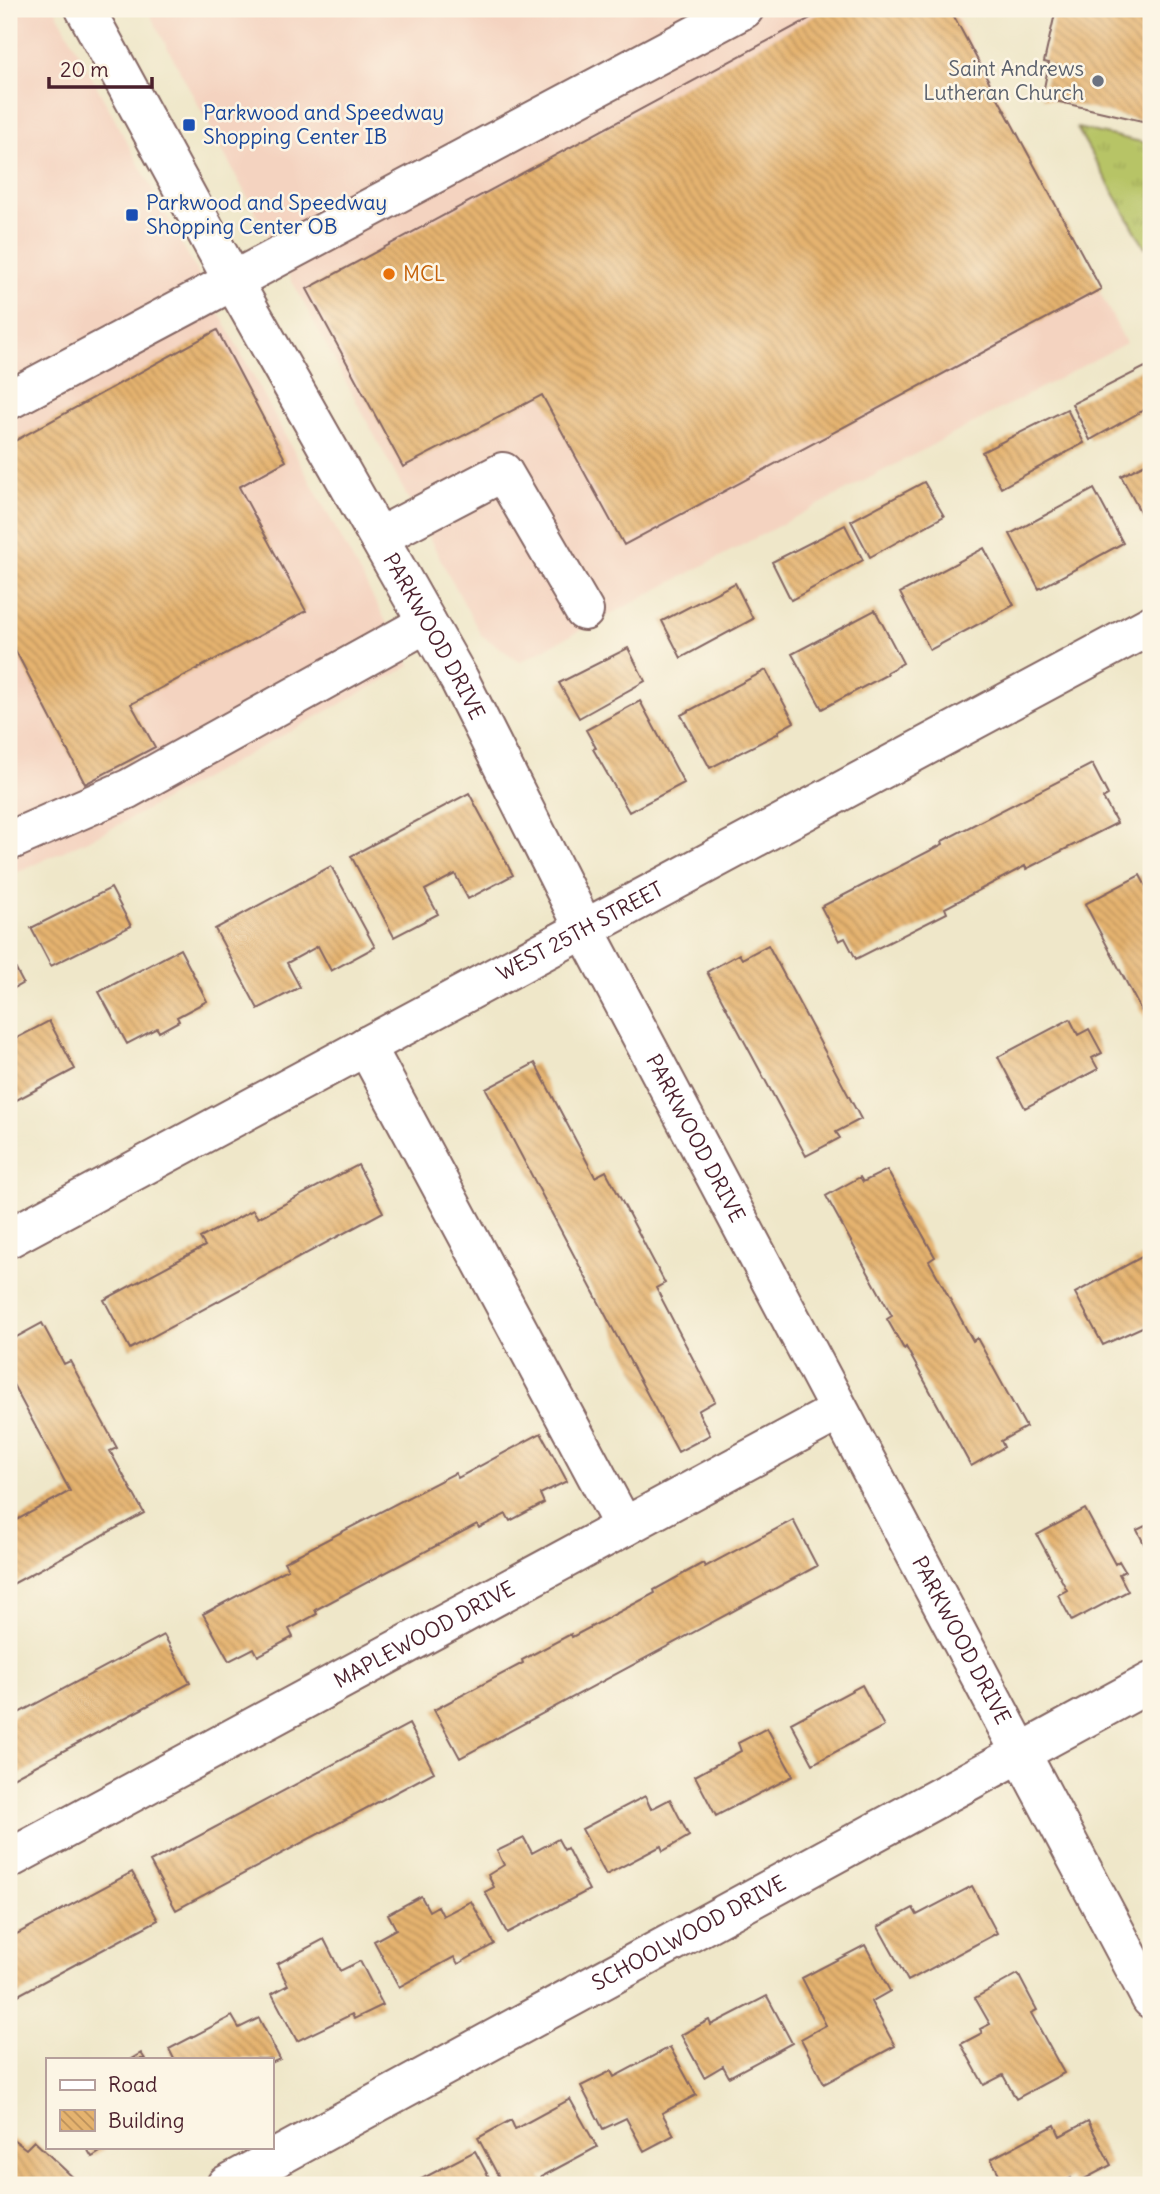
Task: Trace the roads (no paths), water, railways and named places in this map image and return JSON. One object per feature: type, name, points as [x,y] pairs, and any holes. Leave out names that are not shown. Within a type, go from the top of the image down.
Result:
[{"type":"street","name":"PARKWOOD DRIVE","points":[[85,9],[233,281],[459,679],[584,928],[1151,1999]]},
{"type":"street","points":[[9,400],[744,9]]},
{"type":"street","points":[[379,537],[503,472],[584,611]]},
{"type":"street","points":[[9,841],[128,789],[427,623]]},
{"type":"street","name":"WEST 25TH STREET","points":[[9,1238],[1151,625]]},
{"type":"street","points":[[366,1046],[624,1527]]},
{"type":"street","name":"MAPLEWOOD DRIVE","points":[[9,1859],[839,1411]]},
{"type":"street","name":"SCHOOLWOOD DRIVE","points":[[226,2185],[1151,1682]]},
{"type":"place","name":"Saint Andrews Lutheran Church","points":[[1098,81]]},
{"type":"place","name":"Parkwood and Speedway Shopping Center IB","points":[[189,125]]},
{"type":"place","name":"Parkwood and Speedway Shopping Center OB","points":[[132,215]]},
{"type":"place","name":"MCL","points":[[389,274]]}]
